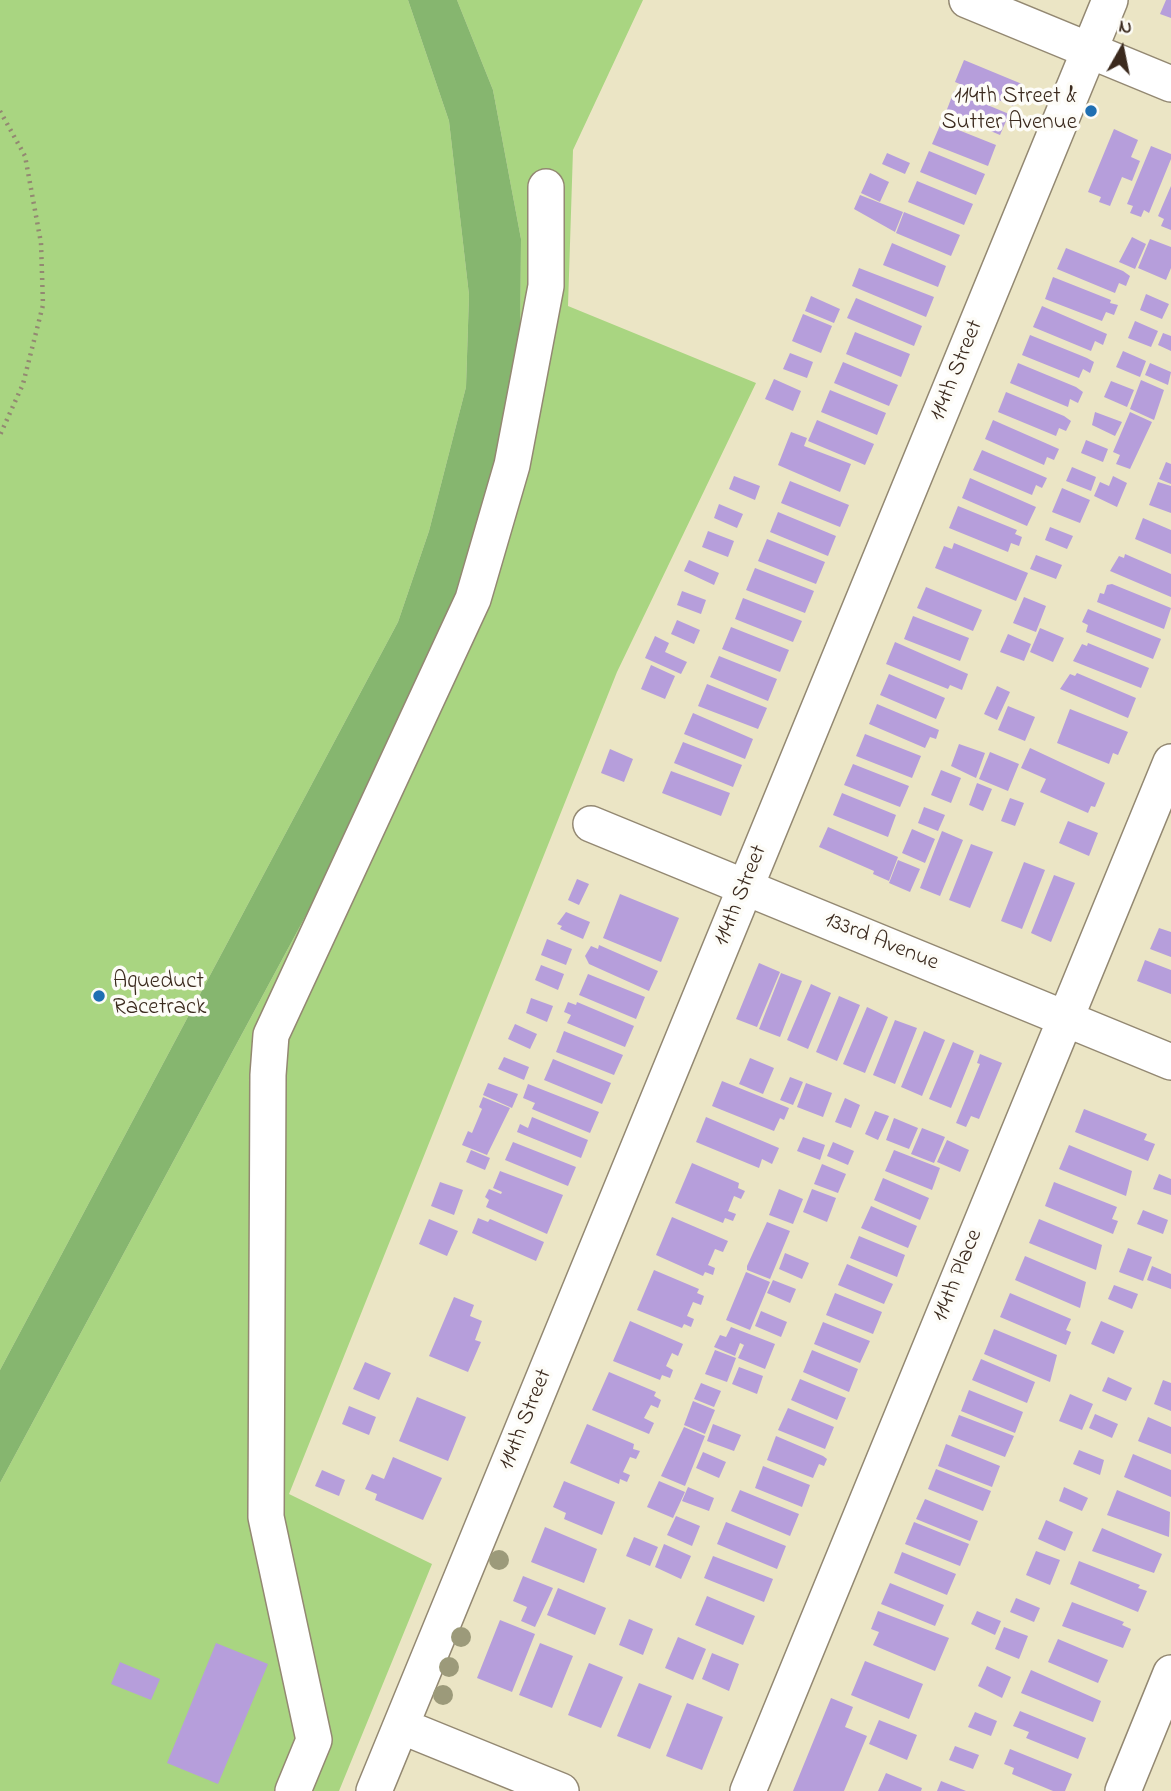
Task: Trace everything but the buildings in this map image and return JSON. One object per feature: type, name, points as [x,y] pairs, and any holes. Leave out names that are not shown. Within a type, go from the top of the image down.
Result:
[{"type":"street","points":[[967,0],[1171,84]]},
{"type":"street","name":"114th Street","points":[[374,1791],[1110,0]]},
{"type":"street","points":[[293,1791],[314,1740],[266,1517],[268,1088],[271,1035],[473,599],[512,465],[546,286],[546,187]]},
{"type":"street","name":"114th Place","points":[[748,1791],[1171,762]]},
{"type":"street","name":"133rd Avenue","points":[[591,824],[1171,1062]]},
{"type":"street","points":[[1123,1791],[1171,1673]]},
{"type":"street","points":[[401,1726],[561,1791]]},
{"type":"path","points":[[0,111],[25,156],[41,243],[43,305],[23,384],[0,435]]},
{"type":"green space","name":"Aqueduct Racetrack","points":[[0,0],[408,0],[449,121],[469,295],[466,387],[429,531],[398,622],[0,1370]]},
{"type":"green space","points":[[408,0],[457,0],[493,90],[521,239],[520,358],[466,590],[374,789],[0,1483],[0,1370],[398,622],[429,531],[466,387],[469,295],[449,121]]},
{"type":"green space","name":"Aqueduct Racetrack","points":[[457,0],[643,0],[573,150],[568,306],[756,383],[617,672],[289,1494],[432,1564],[339,1791],[0,1791],[0,1483],[374,789],[520,358],[521,239],[493,90]]},
{"type":"place","name":"114th Street & Sutter Avenue","points":[[1091,111]]},
{"type":"place","name":"Aqueduct Racetrack","points":[[99,996]]}]
